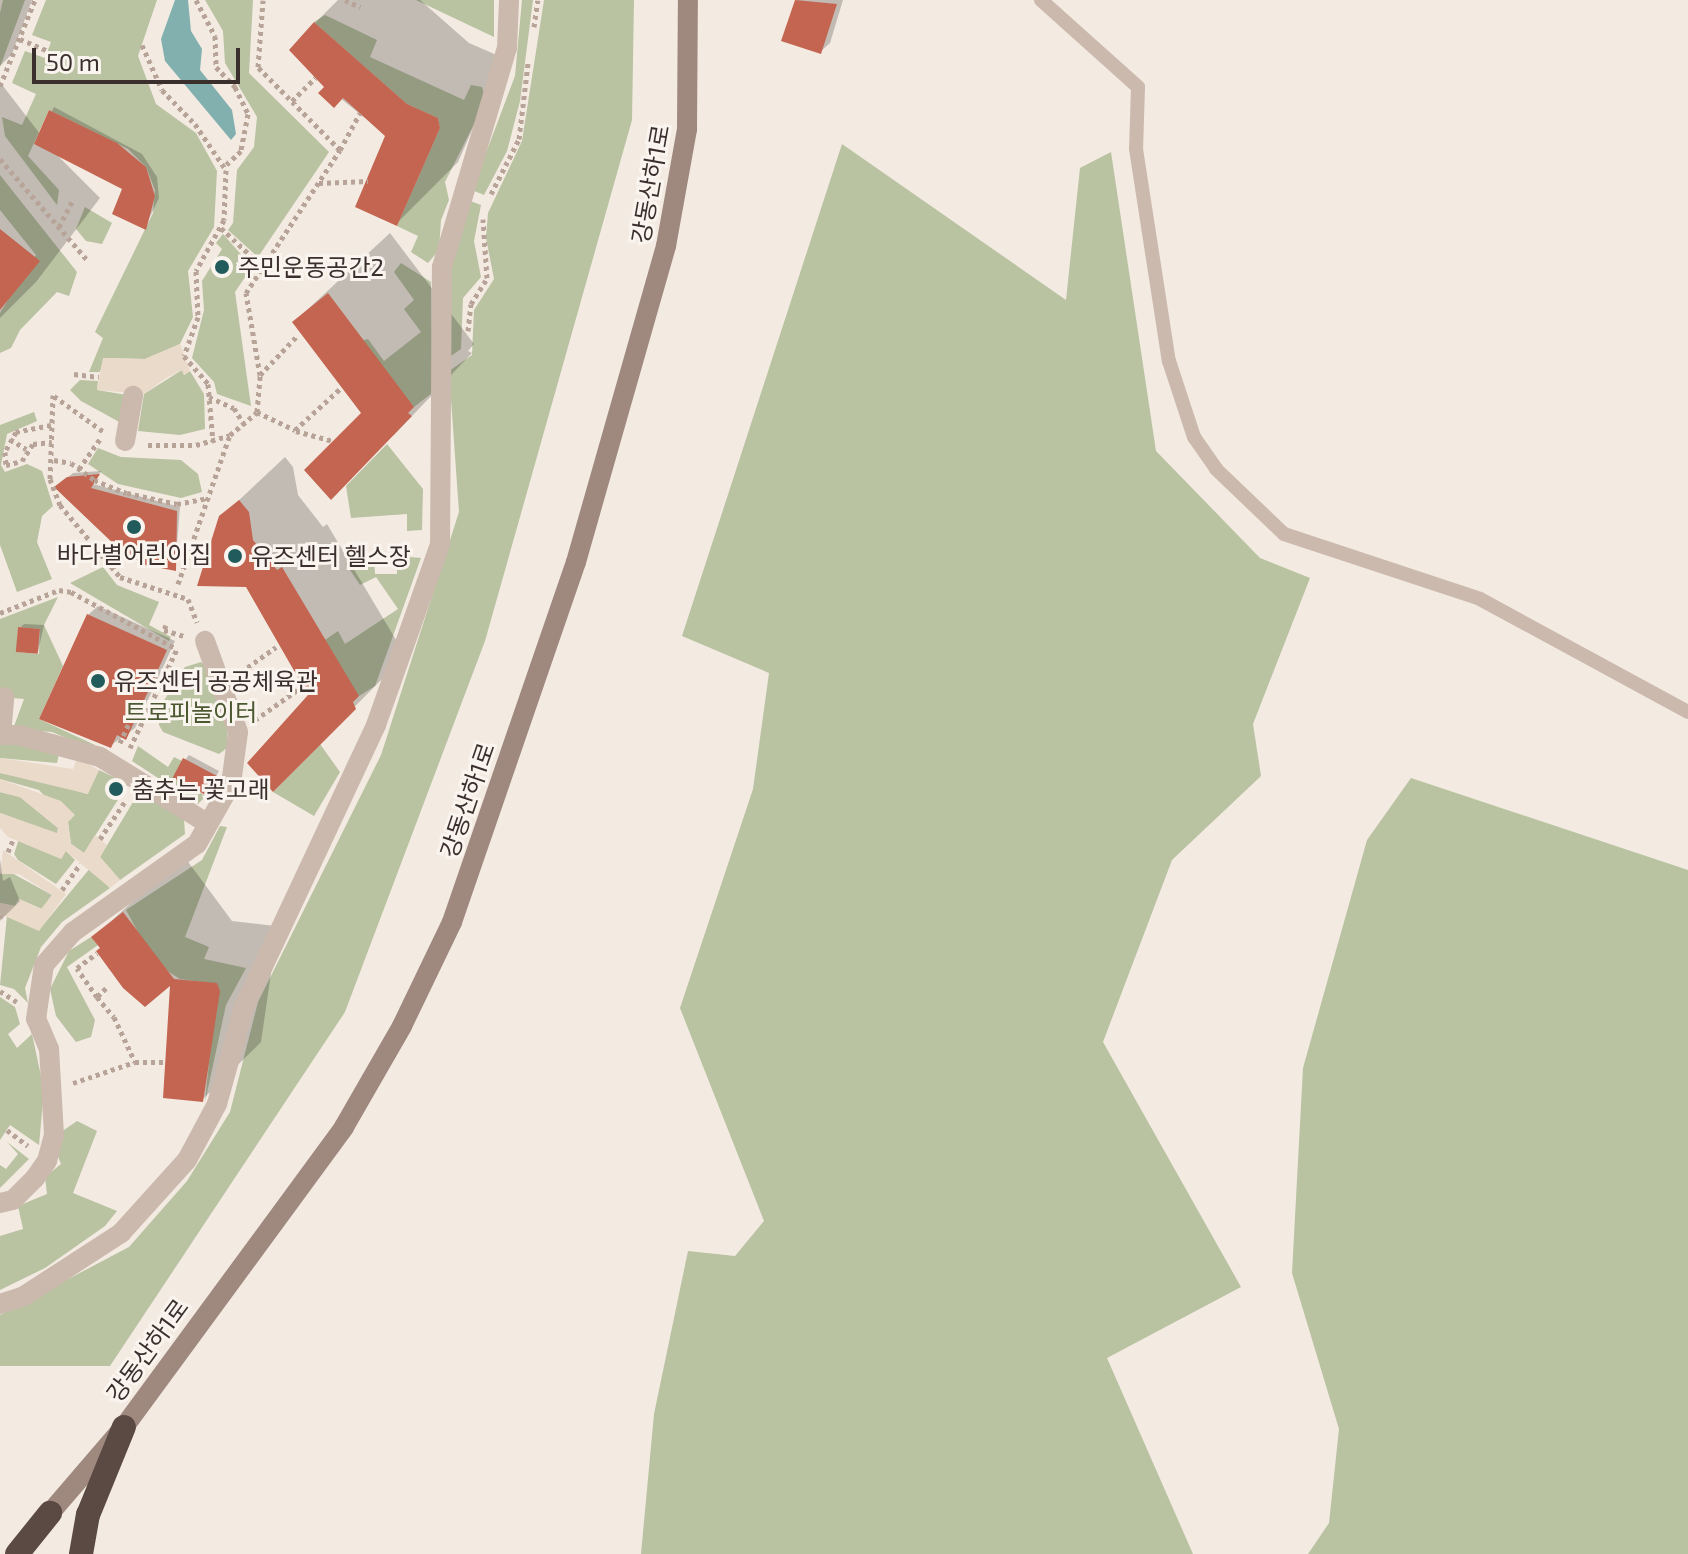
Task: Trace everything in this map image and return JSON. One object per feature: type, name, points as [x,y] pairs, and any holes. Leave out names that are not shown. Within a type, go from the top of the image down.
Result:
[{"type":"highway","points":[[81,1554],[88,1515],[124,1427]]},
{"type":"highway","points":[[17,1554],[50,1513]]},
{"type":"highway","points":[[33,1554],[50,1513]]},
{"type":"street","points":[[0,1304],[24,1296],[121,1233],[187,1160],[217,1104],[244,1007],[376,725],[440,544],[442,267],[507,48],[509,0]]},
{"type":"street","name":"강동산하1로","points":[[50,1513],[124,1427],[344,1127],[402,1026],[452,922],[576,562],[666,246],[687,129],[688,0]]},
{"type":"street","points":[[125,441],[133,396]]},
{"type":"street","points":[[0,1203],[13,1200],[47,1161],[56,1112],[49,1049],[36,1019],[44,965],[73,932],[197,844],[231,784],[238,732],[224,685],[205,641]]},
{"type":"street","points":[[4,697],[0,735],[119,758],[207,823]]},
{"type":"lane","points":[[1041,0],[1138,87],[1136,149],[1169,361],[1194,437],[1216,469],[1284,534],[1480,599],[1688,712]]},
{"type":"path","points":[[0,86],[35,0]]},
{"type":"path","points":[[196,0],[215,36],[216,67],[235,87],[248,114],[241,151],[224,167]]},
{"type":"path","points":[[263,0],[258,67],[340,150]]},
{"type":"path","points":[[345,0],[360,7]]},
{"type":"path","points":[[531,41],[538,0]]},
{"type":"path","points":[[20,39],[48,51]]},
{"type":"path","points":[[142,45],[162,90],[195,124],[224,167],[221,228],[205,247],[196,271],[198,317],[184,356],[208,384],[213,442],[230,435],[257,412],[260,375],[246,293],[340,150],[360,113]]},
{"type":"path","points":[[488,202],[519,139],[529,53]]},
{"type":"path","points":[[292,101],[315,78]]},
{"type":"path","points":[[0,159],[89,262]]},
{"type":"path","points":[[318,183],[368,181]]},
{"type":"path","points":[[59,227],[73,200]]},
{"type":"path","points":[[467,338],[471,304],[487,278],[484,213]]},
{"type":"path","points":[[221,228],[263,267]]},
{"type":"path","points":[[260,375],[298,335]]},
{"type":"path","points":[[74,374],[99,377]]},
{"type":"path","points":[[295,430],[341,388]]},
{"type":"path","points":[[0,613],[59,590],[71,592],[177,649],[205,641],[188,599],[120,577],[56,506],[50,479],[54,460],[51,425],[53,395]]},
{"type":"path","points":[[209,397],[234,408],[244,424]]},
{"type":"path","points":[[257,412],[295,430],[334,441]]},
{"type":"path","points":[[26,449],[22,461],[6,465],[10,439],[20,428],[51,425]]},
{"type":"path","points":[[79,469],[104,433]]},
{"type":"path","points":[[178,584],[230,435]]},
{"type":"path","points":[[10,439],[26,449],[52,442]]},
{"type":"path","points":[[54,460],[127,493],[177,504],[207,498]]},
{"type":"path","points":[[224,685],[276,647]]},
{"type":"path","points":[[119,758],[177,649]]},
{"type":"path","points":[[238,732],[303,686]]},
{"type":"path","points":[[119,758],[139,701]]},
{"type":"path","points":[[100,839],[125,801]]},
{"type":"path","points":[[8,852],[14,837]]},
{"type":"path","points":[[62,890],[80,864]]},
{"type":"path","points":[[97,953],[77,968],[114,1017],[135,1062]]},
{"type":"path","points":[[97,997],[106,988]]},
{"type":"path","points":[[53,1089],[135,1062],[164,1062]]},
{"type":"green space","points":[[3,0],[25,0],[0,67],[0,13]]},
{"type":"green space","points":[[46,0],[157,0],[138,56],[156,104],[196,133],[217,171],[214,227],[188,271],[193,317],[180,344],[145,359],[104,358],[100,372],[89,372],[103,338],[95,332],[153,213],[155,190],[146,167],[128,149],[49,110],[28,156],[59,190],[57,205],[5,136],[2,117],[22,125],[36,94],[12,83],[25,51],[45,58],[51,42],[32,35]]},
{"type":"green space","points":[[205,0],[253,0],[249,73],[329,152],[258,257],[228,230],[233,223],[237,170],[254,147],[257,117],[225,63],[223,31]]},
{"type":"green space","points":[[416,0],[494,0],[494,37]]},
{"type":"green space","points":[[522,0],[533,0],[520,101],[507,151],[484,195],[472,190],[515,76]]},
{"type":"green space","points":[[544,0],[634,0],[632,120],[485,641],[345,1012],[110,1366],[0,1366],[0,1315],[129,1247],[187,1181],[230,1112],[258,1002],[381,755],[459,512],[449,371],[472,355],[474,310],[494,279],[486,238],[488,213],[522,141]]},
{"type":"green space","points":[[325,15],[377,40],[370,57],[464,100],[471,85],[482,87],[486,100],[445,182],[449,200],[441,220],[439,250],[428,263],[411,252],[418,236],[397,226],[440,128],[438,118],[407,104],[314,22]]},
{"type":"green space","points":[[842,144],[1066,300],[1080,168],[1111,152],[1156,451],[1260,558],[1310,578],[1253,724],[1261,776],[1172,860],[1103,1042],[1241,1287],[1107,1358],[1193,1554],[641,1554],[654,1414],[688,1251],[735,1256],[764,1221],[680,1008],[753,789],[769,673],[682,636]]},
{"type":"green space","points":[[0,175],[77,272],[69,296],[57,292],[20,330],[11,348],[0,353],[0,313],[36,255],[0,210]]},
{"type":"green space","points":[[465,199],[481,205],[474,241],[481,277],[463,298],[461,349],[448,358],[446,266]]},
{"type":"green space","points":[[85,207],[112,223],[102,244],[86,241],[76,229]]},
{"type":"green space","points":[[223,234],[252,267],[235,292],[251,406],[217,394],[214,382],[192,358],[204,310],[202,281],[222,249],[216,243]]},
{"type":"green space","points":[[401,263],[431,282],[432,393],[414,407],[360,341],[368,339],[384,361],[421,332],[404,309],[414,300],[394,272]]},
{"type":"green space","points":[[182,370],[184,375],[190,371],[204,394],[205,429],[180,435],[138,431],[144,394]]},
{"type":"green space","points":[[80,380],[98,381],[97,390],[127,395],[123,424],[81,401],[70,390]]},
{"type":"green space","points":[[34,412],[37,421],[7,434],[1,465],[5,472],[27,464],[42,471],[53,506],[42,516],[37,542],[52,579],[17,592],[0,545],[0,425]]},
{"type":"green space","points":[[387,444],[423,489],[422,530],[407,531],[407,514],[351,518],[346,486]]},
{"type":"green space","points":[[98,448],[121,457],[181,460],[198,474],[202,492],[181,498],[118,484],[88,464]]},
{"type":"green space","points":[[374,556],[375,574],[397,574],[397,556],[421,558],[375,686],[359,696],[339,675],[322,642],[338,631],[345,644],[398,609],[376,577],[360,585],[346,564],[355,557]]},
{"type":"green space","points":[[103,567],[117,585],[159,602],[149,625],[171,637],[169,641],[70,583]]},
{"type":"green space","points":[[58,597],[44,625],[63,666],[39,719],[95,745],[86,746],[52,732],[13,729],[24,699],[0,697],[0,619]],"holes":[[[18,627],[40,629],[39,654],[17,652]]]},
{"type":"green space","name":"트로피놀이터","points":[[201,662],[210,670],[228,716],[227,748],[219,754],[163,732],[159,725],[158,710],[185,667]]},
{"type":"green space","points":[[0,739],[59,754],[57,763],[0,758]]},
{"type":"green space","points":[[320,744],[340,772],[314,816],[273,792]]},
{"type":"green space","points":[[138,746],[168,767],[174,757],[182,761],[173,778],[206,796],[198,804],[132,761]]},
{"type":"green space","points":[[99,770],[128,784],[84,853],[71,844],[68,822],[39,790],[0,779],[0,773],[33,777],[87,794]]},
{"type":"green space","points":[[1411,778],[1688,870],[1688,1554],[1308,1554],[1329,1523],[1339,1429],[1292,1273],[1303,1068],[1367,840]]},
{"type":"green space","points":[[0,792],[20,797],[58,828],[57,834],[0,813]]},
{"type":"green space","points":[[139,792],[184,820],[185,834],[120,880],[100,857]]},
{"type":"green space","points":[[220,826],[227,827],[185,937],[209,947],[204,959],[246,968],[226,1005],[205,1102],[217,984],[180,979],[169,972],[146,947],[126,910],[202,860]]},
{"type":"green space","points":[[19,839],[62,858],[65,850],[75,860],[56,884],[18,860],[14,854]]},
{"type":"green space","points":[[91,867],[110,888],[62,922],[41,947],[25,988],[28,1003],[14,989],[0,985],[7,916],[39,930]]},
{"type":"green space","points":[[10,872],[52,895],[42,909],[19,899],[15,906],[0,903],[0,874]]},
{"type":"green space","points":[[91,937],[98,945],[67,967],[95,1020],[91,1037],[76,1042],[56,1016],[50,989],[69,951]]},
{"type":"green space","points":[[0,997],[15,1007],[20,1024],[8,1034],[17,1048],[32,1034],[44,1090],[39,1145],[10,1125],[0,1140]]},
{"type":"green space","points":[[77,1121],[97,1131],[73,1193],[117,1211],[105,1226],[45,1268],[0,1290],[0,1236],[23,1229],[18,1206],[47,1194],[45,1177],[61,1164],[55,1149],[61,1132]]},
{"type":"green space","points":[[7,1142],[29,1159],[0,1188],[0,1165],[6,1169],[18,1154]]},
{"type":"shaded area","points":[[180,344],[190,371],[184,375],[182,370],[144,394],[97,390],[103,358],[145,359]]},
{"type":"shaded area","points":[[0,758],[73,769],[77,758],[99,770],[88,794],[0,773]]},
{"type":"shaded area","points":[[0,779],[61,801],[75,815],[68,822],[71,844],[84,853],[95,835],[107,845],[100,857],[120,880],[110,888],[66,851],[61,859],[8,837],[0,828],[0,813],[57,833],[58,828],[20,797],[0,792]]},
{"type":"shaded area","points":[[3,850],[66,894],[39,931],[0,914],[0,903],[15,906],[19,899],[41,909],[52,895],[19,874],[0,874]]},
{"type":"water","points":[[175,0],[188,0],[191,31],[202,49],[200,70],[232,110],[236,134],[231,140],[165,61],[161,39]]},
{"type":"building","points":[[795,0],[837,4],[821,54],[781,41]]},
{"type":"building","points":[[314,22],[407,104],[438,118],[440,128],[397,226],[355,207],[385,136],[343,98],[334,108],[318,93],[324,87],[289,50]]},
{"type":"building","points":[[49,110],[117,143],[146,167],[155,196],[146,230],[112,214],[122,189],[34,144]]},
{"type":"building","points":[[0,229],[40,261],[0,310]]},
{"type":"building","points":[[328,293],[414,407],[408,413],[412,416],[331,500],[304,470],[361,413],[292,322]]},
{"type":"building","name":"바다별어린이집","points":[[100,474],[91,488],[177,511],[176,571],[145,565],[119,549],[54,487],[67,477]]},
{"type":"building","points":[[239,500],[249,512],[253,540],[277,570],[282,567],[359,696],[353,702],[356,709],[273,792],[247,763],[308,695],[246,587],[197,586],[219,516]]},
{"type":"building","name":"유즈센터 공공체육관","points":[[87,614],[167,650],[126,740],[117,735],[111,748],[39,719]]},
{"type":"building","points":[[18,627],[40,629],[38,654],[16,652]]},
{"type":"building","points":[[183,758],[217,776],[206,795],[173,777]]},
{"type":"building","points":[[123,912],[174,979],[217,983],[220,991],[203,1102],[163,1098],[170,986],[145,1007],[123,988],[96,951],[100,948],[91,937]]},
{"type":"place","name":"주민운동공간2","points":[[222,267]]},
{"type":"place","name":"바다별어린이집","points":[[134,527]]},
{"type":"place","name":"유즈센터 헬스장","points":[[235,556]]},
{"type":"place","name":"유즈센터 공공체육관","points":[[98,681]]},
{"type":"place","name":"춤추는 꽃고래","points":[[116,789]]}]
